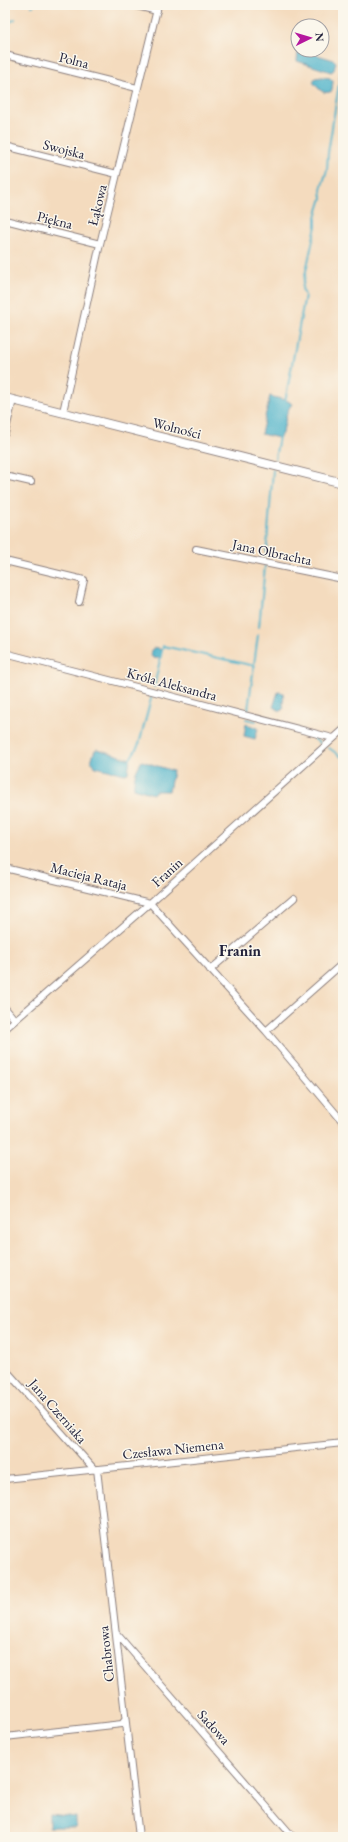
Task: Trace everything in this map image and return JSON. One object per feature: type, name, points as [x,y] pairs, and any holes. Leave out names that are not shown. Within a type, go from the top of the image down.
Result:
[{"type":"street","points":[[133,5],[157,8]]},
{"type":"street","name":"Łąkowa","points":[[63,412],[100,244],[157,8]]},
{"type":"street","name":"Polna","points":[[5,55],[137,88]]},
{"type":"street","name":"Swojska","points":[[5,146],[117,174]]},
{"type":"street","name":"Piękna","points":[[5,220],[100,244]]},
{"type":"street","points":[[5,433],[9,399]]},
{"type":"street","name":"Wolności","points":[[9,399],[343,483]]},
{"type":"street","points":[[5,476],[31,482]]},
{"type":"street","name":"Jana Olbrachta","points":[[196,549],[343,579]]},
{"type":"street","points":[[5,561],[84,580],[79,602]]},
{"type":"street","name":"Króla Aleksandra","points":[[5,653],[333,738]]},
{"type":"street","name":"Franin","points":[[5,1029],[150,903],[343,730]]},
{"type":"street","name":"Macieja Rataja","points":[[5,868],[150,903]]},
{"type":"street","points":[[210,970],[294,898]]},
{"type":"street","points":[[150,903],[266,1031],[343,1122]]},
{"type":"street","points":[[266,1031],[343,963]]},
{"type":"street","points":[[5,1008],[15,1020]]},
{"type":"street","name":"Jana Czerniaka","points":[[5,1369],[95,1469]]},
{"type":"street","name":"Czesława Niemena","points":[[5,1479],[343,1443]]},
{"type":"street","name":"Chabrowa","points":[[95,1469],[117,1634],[125,1720],[139,1837]]},
{"type":"street","name":"Sadowa","points":[[117,1634],[293,1837]]},
{"type":"street","points":[[5,1737],[122,1724],[125,1720]]},
{"type":"water","points":[[297,58],[327,58],[336,62],[334,70],[331,72],[297,61]]},
{"type":"water","points":[[315,78],[330,78],[333,81],[332,91],[326,93],[323,92],[313,82]]},
{"type":"water","points":[[270,396],[288,401],[292,404],[287,412],[283,430],[279,438],[261,434]]},
{"type":"water","points":[[154,648],[158,648],[160,649],[160,657],[154,658],[151,655],[151,651]]},
{"type":"water","points":[[278,692],[284,693],[284,708],[281,711],[273,707]]},
{"type":"water","points":[[246,724],[258,728],[255,739],[244,736]]},
{"type":"water","points":[[97,749],[130,759],[128,773],[125,774],[95,767],[91,761],[95,750]]},
{"type":"water","points":[[142,761],[173,771],[169,791],[155,791],[153,794],[134,788],[135,774]]},
{"type":"water","points":[[49,1814],[76,1817],[76,1827],[49,1827]]},
{"type":"waterway","points":[[5,25],[15,19]]},
{"type":"waterway","points":[[285,402],[305,295],[302,289],[316,226],[316,217],[322,198],[321,189],[327,170],[328,153],[343,59]]},
{"type":"waterway","points":[[275,459],[279,436]]},
{"type":"waterway","points":[[266,556],[273,470]]},
{"type":"waterway","points":[[259,627],[265,566]]},
{"type":"waterway","points":[[248,710],[258,635]]},
{"type":"waterway","points":[[154,687],[163,646],[255,666]]},
{"type":"waterway","points":[[130,759],[139,744],[152,695]]},
{"type":"waterway","points":[[246,719],[256,721]]},
{"type":"waterway","points":[[314,739],[321,744]]},
{"type":"waterway","points":[[329,748],[343,758]]},
{"type":"district","name":"Franin","points":[[240,951]]}]
